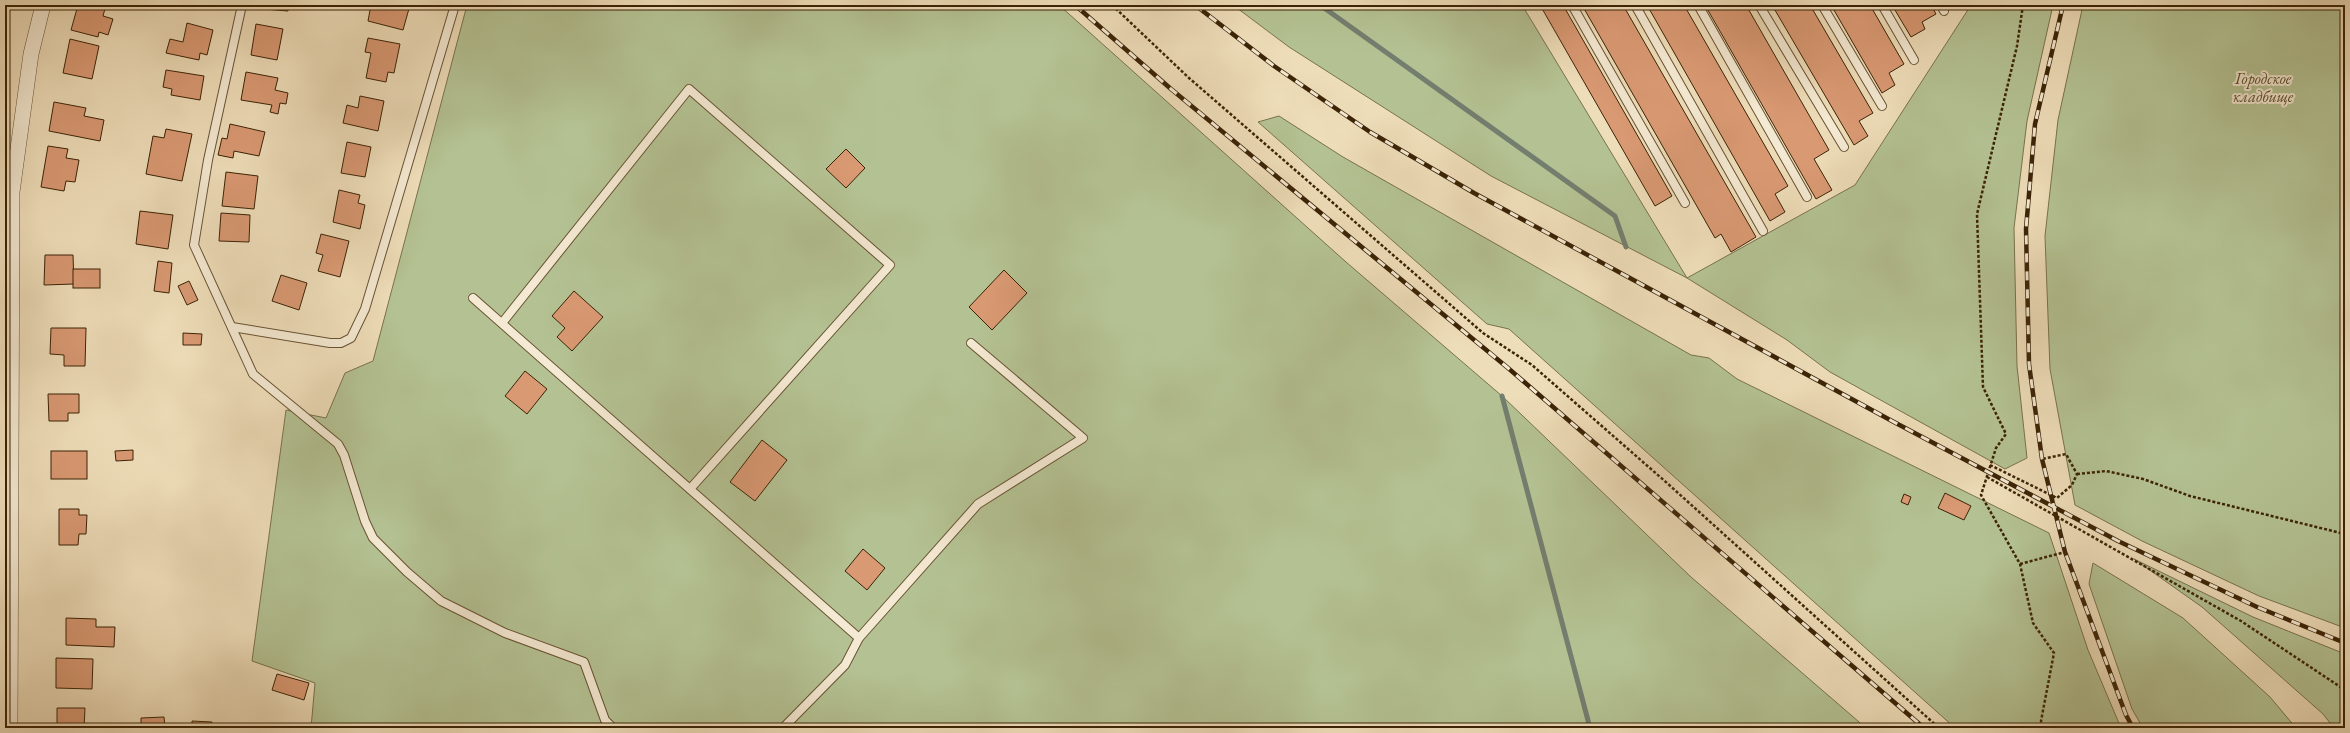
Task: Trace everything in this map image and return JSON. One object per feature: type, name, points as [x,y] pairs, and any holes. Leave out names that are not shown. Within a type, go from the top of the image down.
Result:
[{"type":"street","points":[[10,728],[13,185],[31,54],[43,5]]},
{"type":"lane","points":[[242,5],[208,160],[194,245],[253,374],[338,444],[344,455],[365,521],[373,538],[407,572],[440,601],[505,633],[584,662],[605,720],[613,728]]},
{"type":"lane","points":[[232,327],[330,343],[341,343],[351,338],[365,309],[455,5]]},
{"type":"lane","points":[[1572,5],[1685,203]]},
{"type":"lane","points":[[1635,5],[1763,231]]},
{"type":"lane","points":[[1698,5],[1807,197]]},
{"type":"lane","points":[[1759,5],[1844,147]]},
{"type":"lane","points":[[1822,5],[1882,106]]},
{"type":"lane","points":[[1882,5],[1914,60]]},
{"type":"lane","points":[[502,323],[689,89],[890,265],[690,489]]},
{"type":"lane","points":[[474,298],[859,638]]},
{"type":"lane","points":[[783,728],[845,665],[859,638],[978,504],[1083,438],[971,343]]},
{"type":"path","points":[[1112,5],[1189,78],[1483,333],[1532,364],[1668,483],[1939,728]]},
{"type":"path","points":[[2022,5],[2017,46],[1977,214],[1984,387],[2006,434],[1996,448],[1981,495],[2020,564],[2033,623],[2054,653],[2041,721],[2042,728]]},
{"type":"path","points":[[2042,459],[2066,454],[2077,474]]},
{"type":"path","points":[[1990,465],[2057,498],[2072,485],[2077,474]]},
{"type":"path","points":[[2077,474],[2106,471],[2143,479],[2197,498],[2345,534]]},
{"type":"path","points":[[1987,477],[2241,621],[2345,690]]},
{"type":"path","points":[[2020,564],[2064,552]]},
{"type":"green space","points":[[467,5],[1059,5],[1346,262],[1502,396],[1691,577],[1866,728],[311,728],[315,683],[252,661],[286,410],[326,418],[345,373],[373,361]]},
{"type":"green space","points":[[1233,5],[1522,5],[1687,278],[1491,176],[1289,47]]},
{"type":"green space","points":[[1971,5],[2053,5],[2027,121],[2014,228],[2017,366],[2027,458],[2005,469],[1830,372],[1787,340],[1687,278],[1855,185]]},
{"type":"green space","name":"Городское кладбище","points":[[2083,5],[2345,5],[2345,628],[2259,596],[2142,541],[2075,505],[2050,369],[2045,236],[2058,120]]},
{"type":"green space","points":[[1279,116],[1343,157],[1691,355],[1709,358],[1737,379],[2049,533],[2088,650],[2121,728],[1955,728],[1509,329],[1487,324],[1258,122]]},
{"type":"green space","points":[[2134,559],[2253,617],[2345,654],[2345,728],[2334,728],[2323,714],[2202,607]]},
{"type":"green space","points":[[2093,563],[2183,618],[2270,697],[2296,728],[2143,728],[2132,709],[2089,584]]},
{"type":"building","points":[[78,5],[106,5],[103,16],[113,19],[108,35],[99,32],[98,37],[71,30]]},
{"type":"building","points":[[252,5],[288,5],[288,11],[252,8]]},
{"type":"building","points":[[371,5],[410,5],[403,30],[368,21]]},
{"type":"building","points":[[1540,5],[1563,5],[1672,196],[1655,206]]},
{"type":"building","points":[[1582,5],[1623,5],[1756,237],[1731,252],[1721,234],[1715,238]]},
{"type":"building","points":[[1647,5],[1684,5],[1788,186],[1775,194],[1785,212],[1770,221]]},
{"type":"building","points":[[1705,5],[1746,5],[1829,150],[1814,159],[1832,190],[1816,199]]},
{"type":"building","points":[[1772,5],[1810,5],[1873,113],[1859,121],[1868,136],[1854,145]]},
{"type":"building","points":[[1831,5],[1870,5],[1904,64],[1889,73],[1895,85],[1882,93]]},
{"type":"building","points":[[1892,5],[1931,5],[1936,14],[1922,22],[1925,29],[1911,37]]},
{"type":"building","points":[[187,23],[213,30],[207,55],[200,53],[199,60],[166,53],[170,39],[183,42]]},
{"type":"building","points":[[256,24],[283,29],[277,60],[251,55]]},
{"type":"building","points":[[368,38],[400,44],[394,73],[388,72],[386,82],[366,78],[371,53],[365,52]]},
{"type":"building","points":[[70,39],[99,46],[92,79],[63,73]]},
{"type":"building","points":[[166,70],[204,76],[200,100],[171,95],[172,89],[163,87]]},
{"type":"building","points":[[246,72],[278,78],[275,90],[288,93],[286,104],[280,103],[278,114],[270,112],[272,105],[241,100]]},
{"type":"building","points":[[360,96],[384,101],[378,131],[343,123],[347,105],[358,108]]},
{"type":"building","points":[[54,102],[86,108],[84,116],[104,120],[100,141],[49,131]]},
{"type":"building","points":[[230,124],[265,132],[259,156],[234,151],[233,158],[218,155],[222,138],[227,139]]},
{"type":"building","points":[[166,129],[192,134],[182,181],[146,174],[153,136],[164,138]]},
{"type":"building","points":[[347,142],[371,147],[365,177],[341,173]]},
{"type":"building","points":[[48,146],[68,149],[66,158],[79,160],[75,182],[66,181],[64,191],[41,187]]},
{"type":"building","points":[[846,149],[865,168],[846,188],[826,169]]},
{"type":"building","points":[[226,172],[258,176],[254,209],[222,206]]},
{"type":"building","points":[[339,190],[360,195],[358,203],[365,205],[360,229],[333,222]]},
{"type":"building","points":[[140,211],[173,215],[168,249],[136,244]]},
{"type":"building","points":[[221,213],[250,215],[249,242],[219,241]]},
{"type":"building","points":[[321,234],[349,241],[340,277],[318,271],[323,255],[316,253]]},
{"type":"building","points":[[45,255],[73,255],[74,284],[44,285]]},
{"type":"building","points":[[158,261],[172,263],[169,293],[154,291]]},
{"type":"building","points":[[73,269],[100,269],[100,288],[73,288]]},
{"type":"building","points":[[1004,270],[1027,293],[992,330],[969,307]]},
{"type":"building","points":[[281,275],[307,283],[299,310],[272,301]]},
{"type":"building","points":[[189,281],[198,300],[187,305],[178,286]]},
{"type":"building","points":[[574,291],[603,317],[572,351],[557,337],[565,328],[552,316]]},
{"type":"building","points":[[51,328],[86,328],[85,366],[64,366],[64,355],[50,354]]},
{"type":"building","points":[[183,333],[202,334],[201,345],[183,345]]},
{"type":"building","points":[[525,371],[547,389],[527,414],[505,396]]},
{"type":"building","points":[[48,394],[79,394],[79,413],[68,413],[68,421],[49,421]]},
{"type":"building","points":[[762,440],[787,460],[755,501],[730,482]]},
{"type":"building","points":[[133,450],[133,460],[116,461],[115,451]]},
{"type":"building","points":[[51,451],[87,451],[87,479],[51,479]]},
{"type":"building","points":[[1945,493],[1971,506],[1964,520],[1938,508]]},
{"type":"building","points":[[1904,494],[1911,497],[1908,505],[1901,502]]},
{"type":"building","points":[[59,509],[79,509],[79,515],[87,515],[86,534],[79,534],[78,545],[59,545]]},
{"type":"building","points":[[863,549],[885,568],[867,590],[845,571]]},
{"type":"building","points":[[66,618],[96,619],[96,627],[115,627],[114,647],[66,645]]},
{"type":"building","points":[[56,658],[93,659],[92,689],[56,688]]},
{"type":"building","points":[[277,674],[309,683],[304,700],[272,690]]},
{"type":"building","points":[[57,708],[85,708],[84,728],[57,728]]},
{"type":"building","points":[[164,717],[165,728],[141,728],[141,718]]},
{"type":"building","points":[[192,721],[212,722],[212,728],[192,728]]},
{"type":"waterway","points":[[1320,5],[1615,216],[1626,247]]},
{"type":"waterway","points":[[1502,396],[1590,728]]},
{"type":"railway","points":[[1075,5],[1171,89],[1508,368],[1924,728]]},
{"type":"railway","points":[[1195,5],[1274,66],[1370,132],[1474,193],[1892,421],[2118,541],[2257,607],[2345,643]]},
{"type":"railway","points":[[2063,5],[2035,124],[2026,229],[2029,364],[2042,459],[2065,552],[2126,715],[2133,728]]}]
